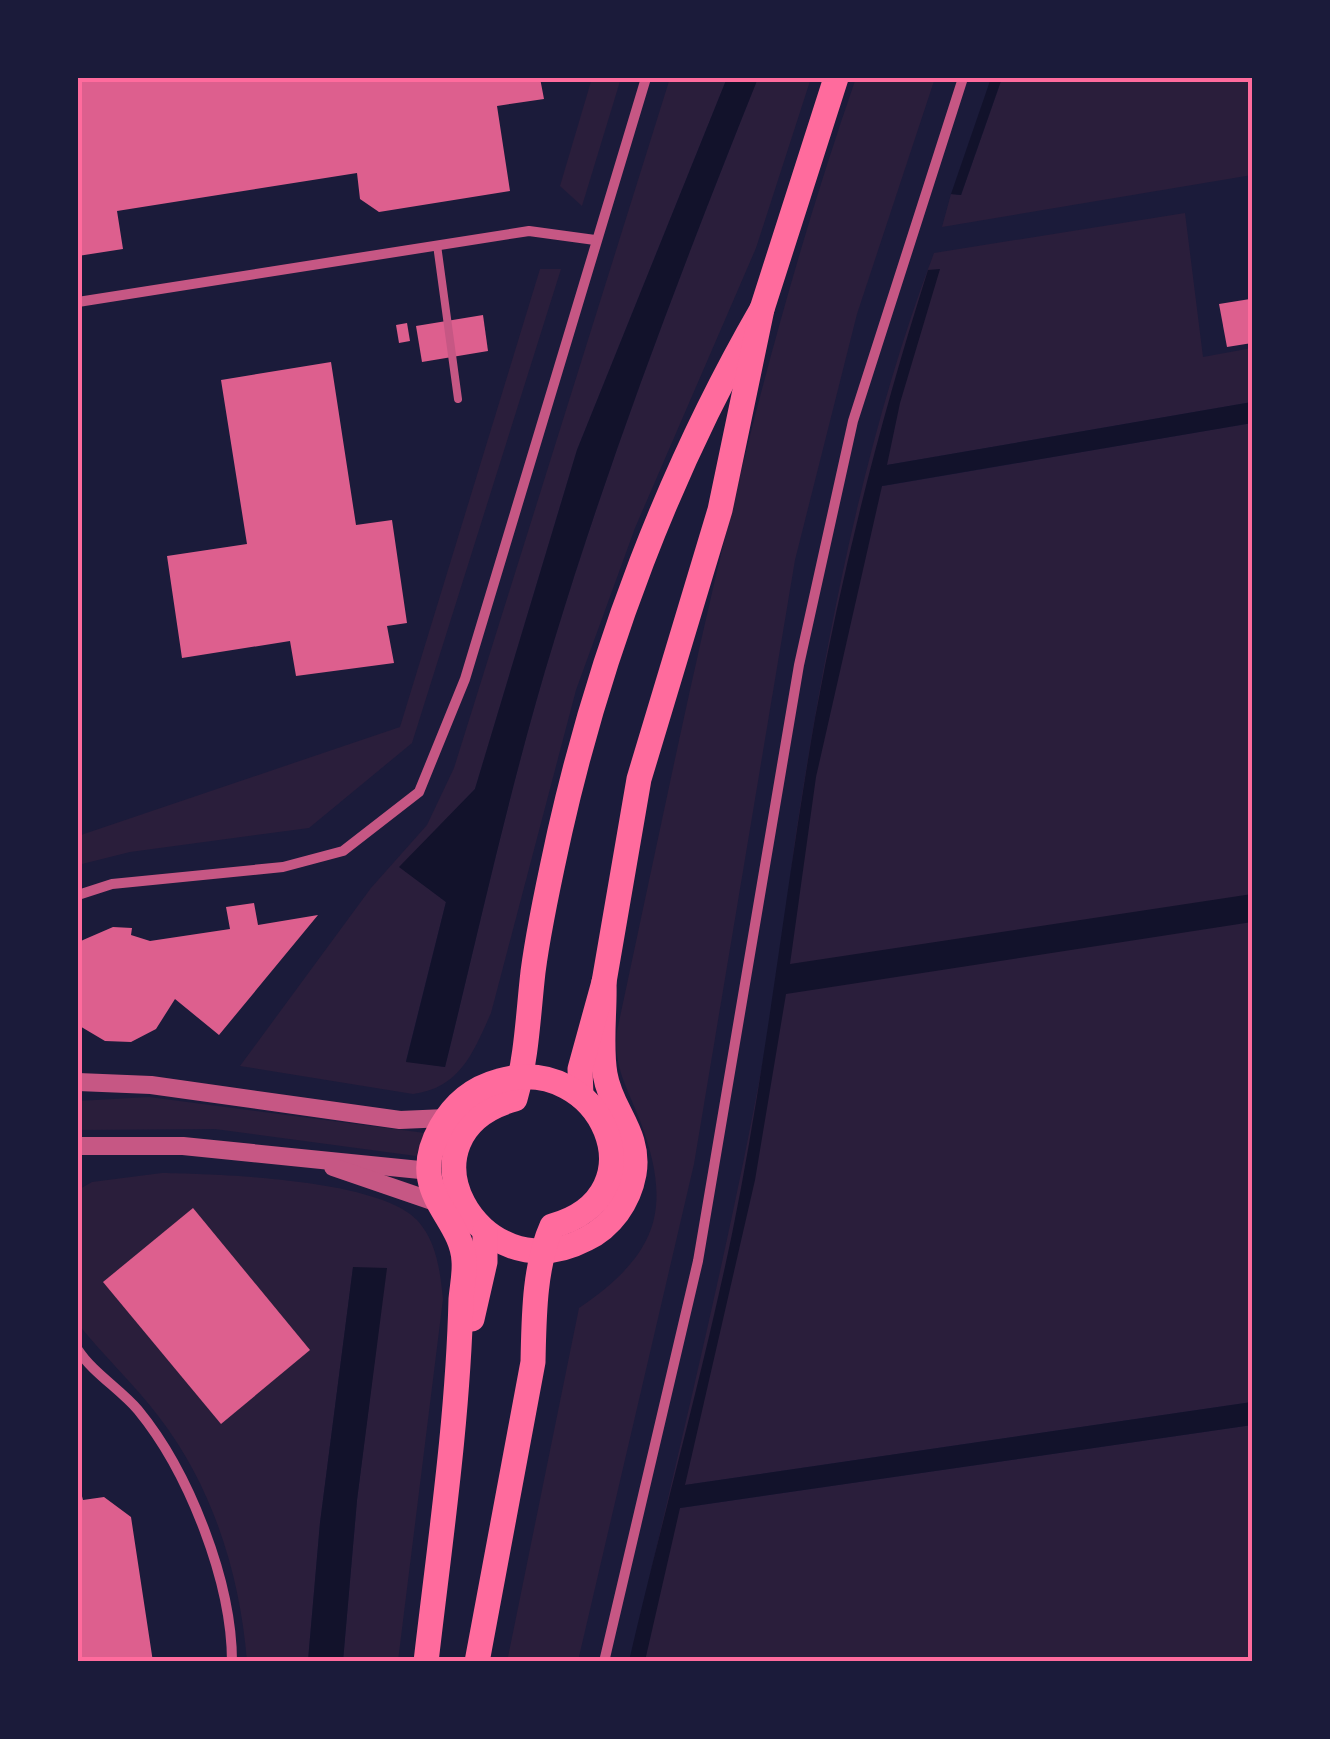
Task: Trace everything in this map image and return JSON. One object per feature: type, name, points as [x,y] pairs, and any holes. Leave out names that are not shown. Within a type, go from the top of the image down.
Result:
[{"type":"main road","points":[[581,1096],[580,1069],[604,982],[639,778],[720,510],[762,310],[836,78]]},
{"type":"main road","points":[[426,1662],[463,1343],[464,1258],[435,1202],[442,1175],[468,1126],[496,1104],[514,1099],[511,1078],[560,831],[593,705],[671,489],[713,394],[762,310]]},
{"type":"main road","points":[[533,1362],[534,1312],[544,1252],[552,1226],[586,1211],[608,1180],[612,1144],[606,1126],[581,1096],[543,1077],[511,1078],[470,1094],[446,1118],[432,1152],[463,1208],[485,1231],[512,1247],[544,1252],[573,1246],[613,1219],[626,1198],[635,1151],[605,1076],[604,982]]},
{"type":"main road","points":[[463,1343],[480,1291],[485,1231]]},
{"type":"main road","points":[[477,1662],[533,1362],[562,1264],[573,1246]]},
{"type":"street","points":[[78,895],[112,884],[283,867],[343,850],[419,792],[465,679],[646,78]]},
{"type":"street","points":[[604,1662],[698,1261],[799,665],[853,421],[963,78]]},
{"type":"street","points":[[78,302],[529,230],[596,240]]},
{"type":"street","points":[[78,1082],[151,1085],[400,1120],[446,1118]]},
{"type":"street","points":[[81,1148],[183,1146],[323,1164],[372,1163],[442,1175]]},
{"type":"street","points":[[323,1164],[435,1202]]},
{"type":"street","points":[[78,1350],[139,1412],[188,1492],[222,1582],[232,1662]]},
{"type":"lane","points":[[437,245],[458,399]]},
{"type":"shaded area","points":[[592,78],[621,78],[582,206],[560,186]]},
{"type":"shaded area","points":[[670,78],[727,78],[577,450],[475,789],[400,867],[446,902],[406,1061],[445,1067],[496,853],[576,570],[650,357],[758,78],[811,78],[756,248],[635,528],[576,690],[491,1013],[471,1055],[454,1076],[413,1094],[240,1066],[371,888],[427,825],[454,768]]},
{"type":"shaded area","points":[[727,78],[758,78],[650,357],[576,570],[524,747],[445,1067],[406,1062],[446,902],[399,867],[475,789],[577,450]]},
{"type":"shaded area","points":[[856,78],[935,78],[857,314],[795,560],[694,1164],[578,1661],[507,1662],[579,1308],[627,1268],[652,1227],[656,1178],[650,1150],[619,1066],[617,1031],[694,670],[751,431],[818,195]]},
{"type":"shaded area","points":[[991,78],[1002,78],[961,195],[951,194]]},
{"type":"shaded area","points":[[1002,78],[1252,78],[1252,175],[942,227],[951,194],[961,195]]},
{"type":"shaded area","points":[[1185,213],[1203,357],[1252,348],[1252,402],[887,465],[883,486],[1252,423],[1252,1402],[685,1485],[680,1508],[1252,1425],[1252,1661],[630,1662],[709,1320],[763,1062],[834,613],[887,394],[934,253]]},
{"type":"shaded area","points":[[540,269],[561,269],[412,743],[309,828],[130,852],[78,865],[78,836],[400,727]]},
{"type":"shaded area","points":[[940,269],[900,403],[887,465],[1252,402],[1252,423],[882,486],[816,777],[790,964],[1252,894],[1252,922],[786,994],[755,1180],[685,1485],[1252,1402],[1252,1425],[680,1508],[645,1661],[629,1661],[732,1234],[756,1105],[815,718],[838,605],[864,492],[928,270]]},
{"type":"shaded area","points":[[149,1097],[425,1133],[416,1156],[215,1129],[78,1130],[78,1101]]},
{"type":"shaded area","points":[[162,1173],[334,1187],[397,1206],[417,1220],[429,1238],[439,1268],[443,1299],[398,1661],[343,1661],[357,1500],[386,1268],[353,1268],[320,1523],[308,1661],[247,1661],[230,1564],[195,1473],[159,1417],[78,1324],[78,1190],[92,1182]]},
{"type":"shaded area","points":[[353,1267],[387,1268],[357,1500],[343,1661],[308,1661],[320,1523]]},
{"type":"building","points":[[78,78],[540,78],[544,99],[497,106],[510,191],[379,212],[360,199],[357,173],[117,211],[123,249],[78,256]]},
{"type":"building","points":[[1250,299],[1252,343],[1227,347],[1219,304]]},
{"type":"building","points":[[483,315],[488,351],[422,362],[416,326]]},
{"type":"building","points":[[407,323],[410,341],[399,343],[396,325]]},
{"type":"building","points":[[331,362],[356,525],[392,520],[407,623],[387,626],[394,663],[296,676],[290,641],[182,658],[167,556],[247,544],[221,380]]},
{"type":"building","points":[[254,903],[258,925],[318,915],[219,1035],[175,999],[156,1029],[131,1042],[105,1041],[78,1025],[78,943],[113,927],[132,928],[131,935],[150,941],[230,929],[226,907]]},
{"type":"building","points":[[193,1208],[310,1350],[221,1424],[103,1282]]},
{"type":"building","points":[[78,1481],[83,1500],[104,1497],[131,1517],[153,1662],[78,1662]]}]
